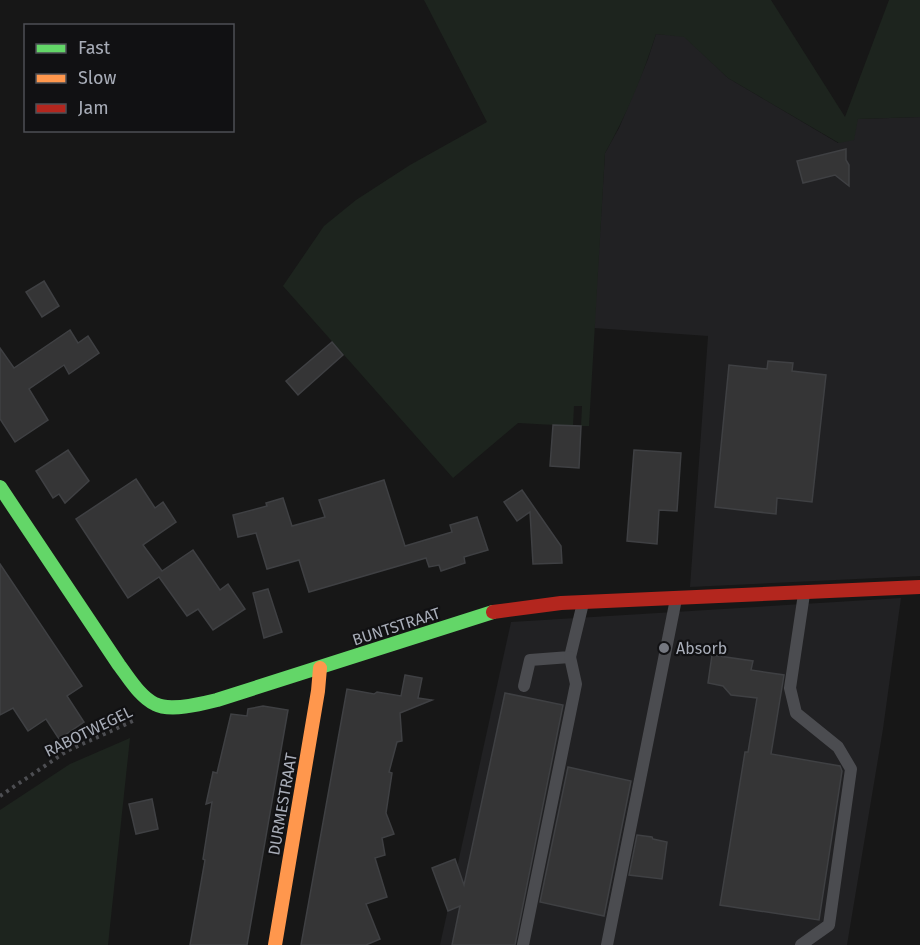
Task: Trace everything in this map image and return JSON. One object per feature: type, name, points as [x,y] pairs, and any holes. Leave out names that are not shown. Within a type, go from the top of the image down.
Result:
[{"type":"street","points":[[0,487],[119,665],[141,693],[156,705]]},
{"type":"street","name":"BUNTSTRAAT","points":[[156,705],[186,707],[217,700],[497,611],[516,607],[920,587]]},
{"type":"street","name":"DURMESTRAAT","points":[[274,945],[320,668]]},
{"type":"lane","points":[[801,945],[829,925],[851,770],[838,747],[796,713],[790,688],[804,592]]},
{"type":"lane","points":[[607,945],[676,598]]},
{"type":"lane","points":[[523,945],[576,684],[570,657],[583,602]]},
{"type":"lane","points":[[524,686],[530,660],[570,657]]},
{"type":"path","name":"RABOTWEGEL","points":[[0,796],[67,751],[148,714],[156,705]]},
{"type":"shaded area","points":[[424,0],[771,0],[845,117],[889,0],[920,0],[920,117],[858,119],[854,140],[839,143],[728,78],[684,37],[656,34],[634,95],[605,153],[589,426],[581,426],[582,406],[574,406],[573,426],[518,423],[453,478],[283,286],[324,226],[356,200],[410,165],[487,122]]},
{"type":"shaded area","points":[[656,34],[684,36],[728,78],[838,143],[858,119],[920,117],[920,576],[690,587],[708,336],[594,328],[605,153],[619,128]]},
{"type":"shaded area","points":[[901,598],[883,729],[847,945],[440,945],[511,622]]},
{"type":"shaded area","points":[[130,738],[108,945],[0,945],[0,810],[70,764]]},
{"type":"building","points":[[846,149],[849,186],[835,175],[803,183],[797,161]]},
{"type":"building","points":[[44,281],[59,306],[42,317],[26,292]]},
{"type":"building","points":[[70,330],[78,343],[88,336],[99,353],[69,374],[64,365],[29,389],[48,420],[15,442],[0,419],[0,348],[14,368]]},
{"type":"building","points":[[332,342],[343,355],[298,395],[286,381]]},
{"type":"building","points":[[768,361],[793,363],[792,371],[826,375],[812,502],[777,498],[776,514],[715,507],[729,365],[767,369]]},
{"type":"building","points":[[553,425],[581,426],[579,468],[550,466]]},
{"type":"building","points":[[68,450],[89,481],[65,503],[59,494],[53,498],[36,471]]},
{"type":"building","points":[[634,450],[681,453],[677,511],[659,510],[657,544],[627,541]]},
{"type":"building","points":[[136,479],[155,508],[163,502],[176,522],[143,545],[162,571],[193,550],[220,590],[228,584],[245,609],[213,630],[198,609],[187,616],[159,577],[128,598],[76,519]]},
{"type":"building","points":[[384,480],[405,546],[452,532],[450,525],[477,517],[488,550],[464,557],[465,563],[441,571],[439,565],[429,567],[426,558],[309,592],[299,560],[267,569],[256,533],[238,537],[233,515],[267,506],[266,503],[283,498],[292,526],[325,517],[319,500]]},
{"type":"building","points":[[522,490],[561,546],[562,563],[533,564],[530,512],[517,521],[504,502]]},
{"type":"building","points":[[0,564],[82,686],[67,696],[84,722],[59,739],[46,719],[28,731],[13,708],[0,715]]},
{"type":"building","points":[[268,589],[282,632],[264,638],[253,593]]},
{"type":"building","points":[[712,655],[753,661],[751,670],[784,675],[771,754],[840,766],[842,771],[819,920],[720,905],[745,752],[748,752],[757,698],[731,695],[723,686],[708,683]]},
{"type":"building","points":[[405,675],[422,678],[418,698],[432,700],[400,713],[402,741],[397,742],[389,772],[392,773],[386,813],[394,834],[382,838],[385,855],[375,858],[387,897],[366,904],[380,939],[366,945],[301,945],[347,689],[401,696]]},
{"type":"building","points":[[505,693],[563,705],[515,945],[452,945],[460,906],[448,911],[432,868],[455,859],[464,885]]},
{"type":"building","points":[[263,706],[288,710],[247,945],[190,945],[205,860],[203,859],[212,802],[206,804],[213,772],[217,773],[231,714],[247,716],[248,709]]},
{"type":"building","points":[[568,767],[631,781],[604,916],[540,902]]},
{"type":"building","points":[[152,799],[158,829],[136,834],[129,804]]},
{"type":"building","points":[[637,835],[667,842],[662,879],[629,875]]},
{"type":"traffic: fast","points":[[0,487],[119,665],[144,697],[161,706],[186,706],[217,700],[493,612]]},
{"type":"traffic: slow","points":[[275,945],[320,668]]},
{"type":"traffic: jam","points":[[493,612],[561,603],[920,587]]},
{"type":"place","name":"Absorb","points":[[664,648]]}]
